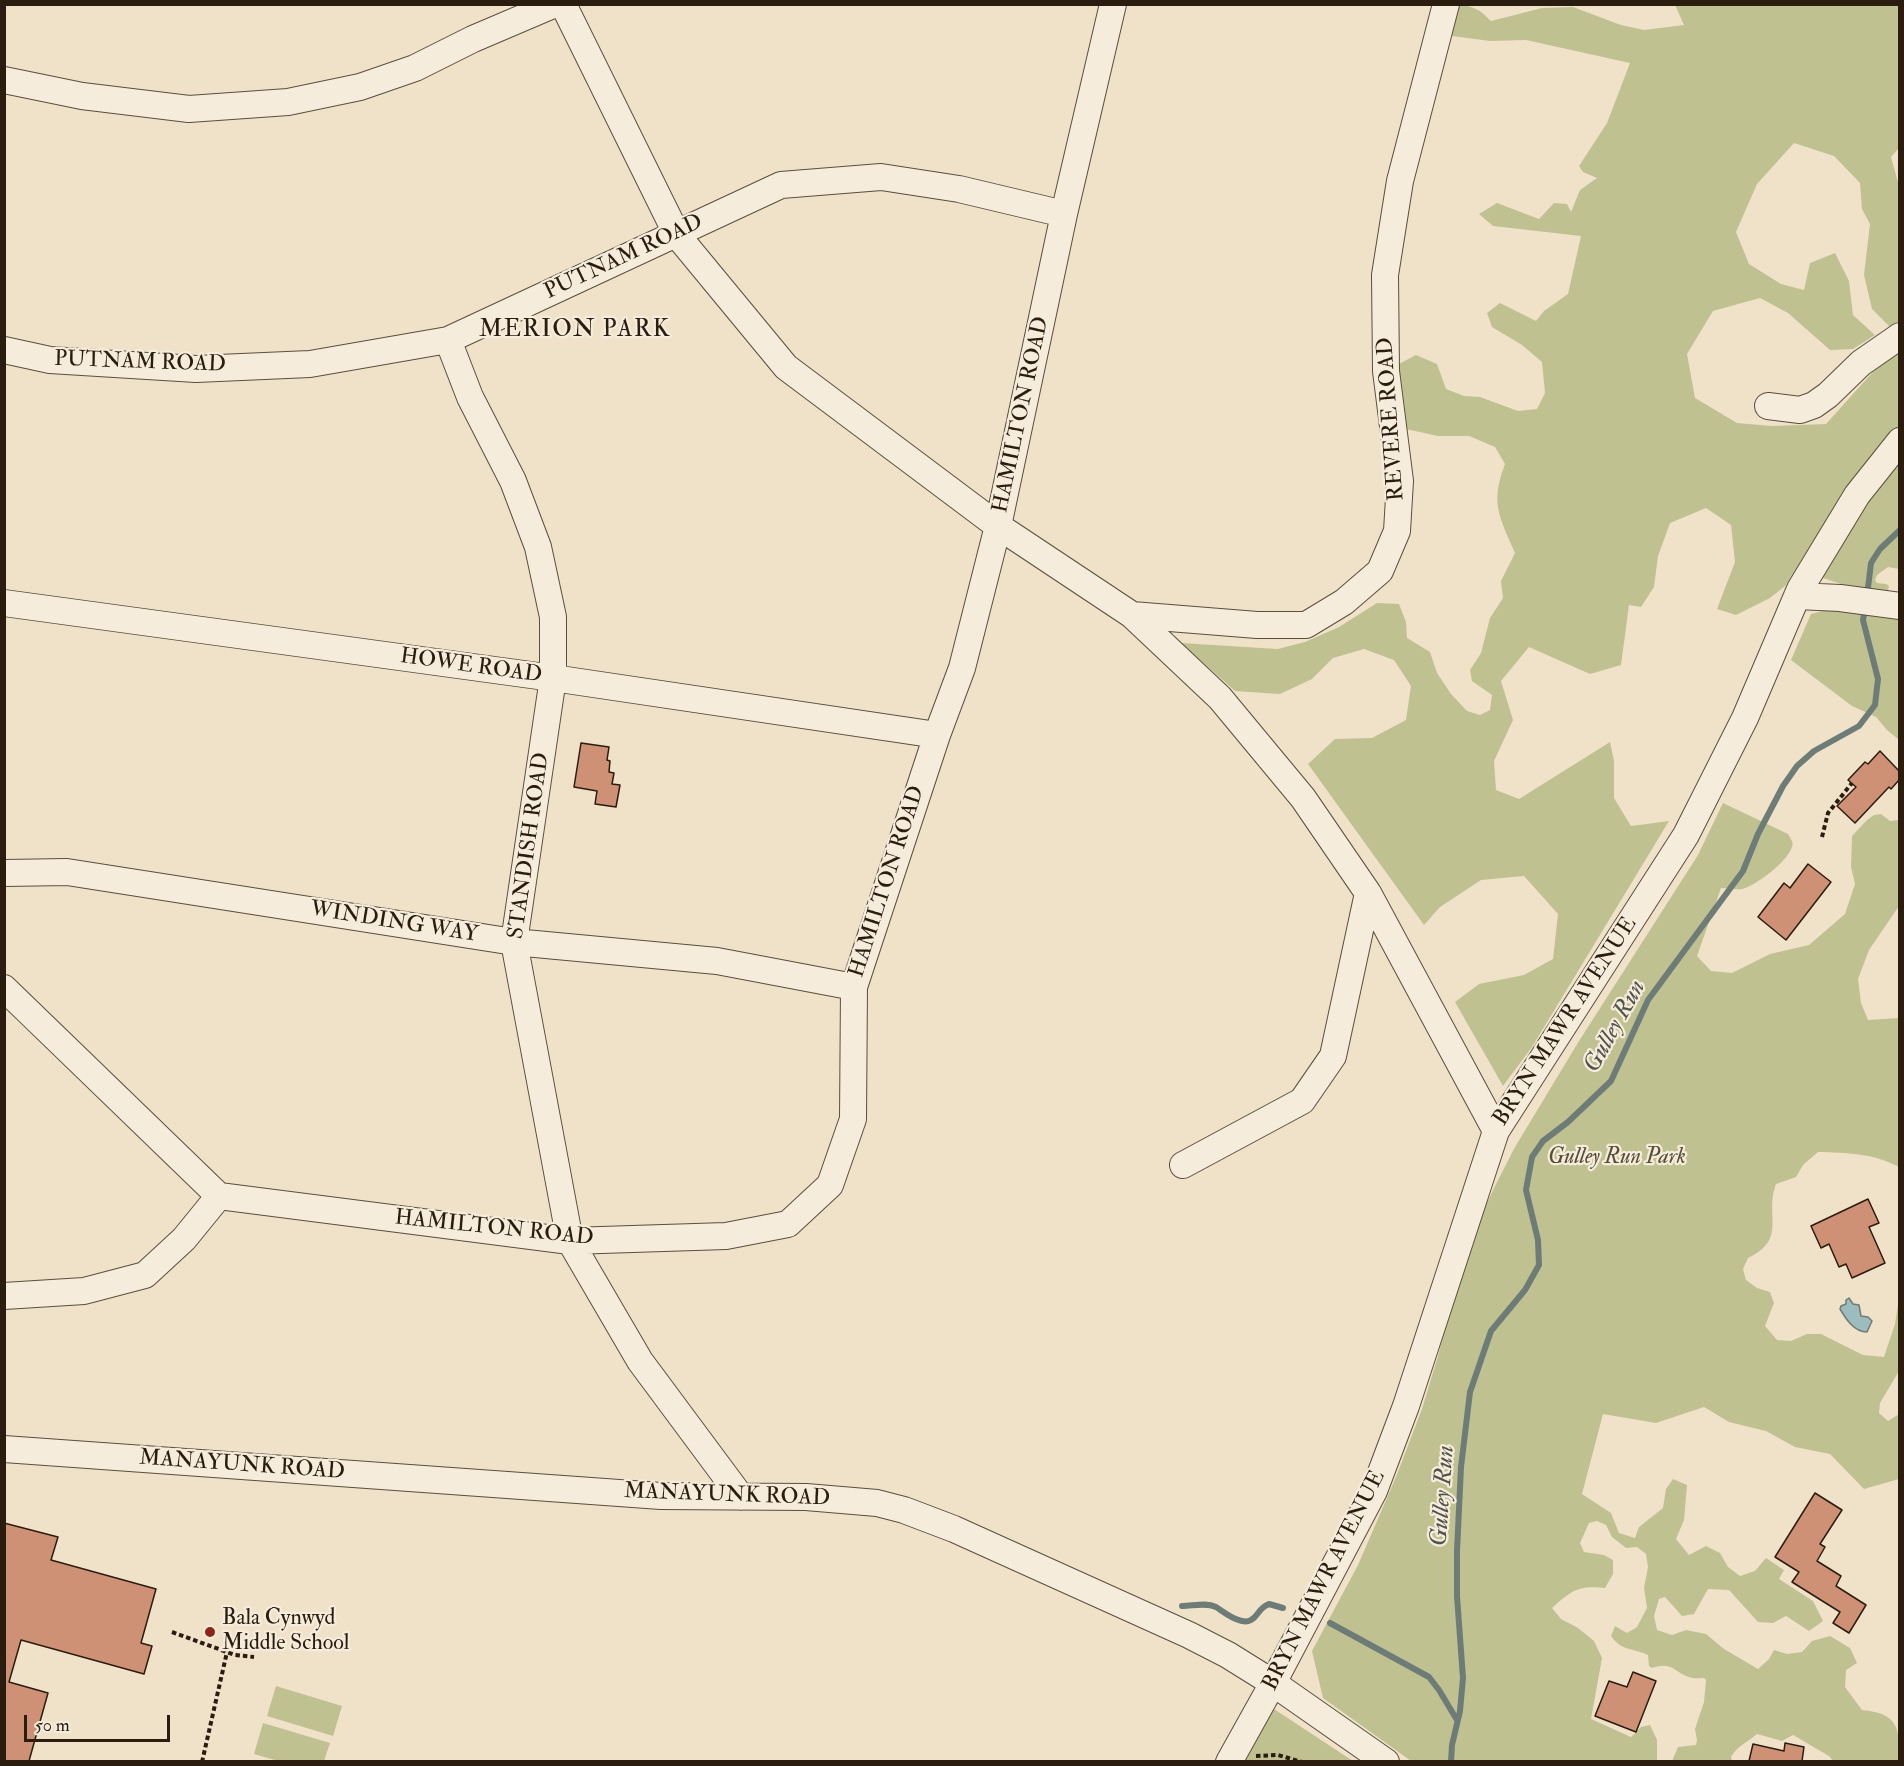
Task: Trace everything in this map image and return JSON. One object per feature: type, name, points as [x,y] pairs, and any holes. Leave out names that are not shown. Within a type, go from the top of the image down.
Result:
[{"type":"street","points":[[4,80],[82,96],[189,109],[288,102],[360,87],[415,68],[473,39],[555,4]]},
{"type":"street","points":[[563,4],[677,235],[786,367],[998,526],[1132,615],[1220,698],[1303,798],[1368,892],[1496,1131]]},
{"type":"street","name":"HAMILTON ROAD","points":[[219,1196],[570,1241],[726,1236],[788,1224],[830,1185],[853,1119],[854,987],[937,735],[962,668],[998,526],[1064,214],[1113,4]]},
{"type":"street","name":"REVERE ROAD","points":[[1132,615],[1257,625],[1306,625],[1344,602],[1380,571],[1397,531],[1400,481],[1386,370],[1385,275],[1400,181],[1446,4]]},
{"type":"street","name":"PUTNAM ROAD","points":[[4,350],[50,360],[196,369],[310,364],[448,340],[677,235],[781,184],[881,177],[959,189],[1064,214]]},
{"type":"street","points":[[1768,406],[1800,410],[1814,405],[1828,395],[1861,363],[1899,336]]},
{"type":"street","name":"STANDISH ROAD","points":[[448,340],[470,397],[513,481],[538,547],[553,616],[553,678],[514,942],[570,1241],[640,1361],[741,1497]]},
{"type":"street","name":"BRYN MAWR AVENUE","points":[[1231,1759],[1374,1491],[1406,1406],[1496,1131],[1686,836],[1745,718],[1797,596],[1857,495],[1899,441]]},
{"type":"street","points":[[1797,596],[1899,606]]},
{"type":"street","name":"HOWE ROAD","points":[[4,603],[553,678],[937,735]]},
{"type":"street","name":"WINDING WAY","points":[[4,873],[67,872],[514,942],[717,961],[854,987]]},
{"type":"street","points":[[1183,1165],[1302,1101],[1333,1056],[1368,892]]},
{"type":"street","points":[[4,988],[219,1196],[184,1239],[145,1275],[84,1292],[4,1296]]},
{"type":"street","name":"MANAYUNK ROAD","points":[[5,1452],[661,1496],[844,1499],[877,1503],[929,1519],[1159,1620],[1228,1655],[1273,1683],[1386,1761]]},
{"type":"path","points":[[1822,837],[1828,813],[1852,783]]},
{"type":"path","points":[[172,1632],[227,1652],[254,1657]]},
{"type":"path","points":[[202,1761],[227,1652]]},
{"type":"path","points":[[1231,1759],[1278,1755],[1302,1761]]},
{"type":"green space","points":[[1457,5],[1476,9],[1491,21],[1542,8],[1573,7],[1621,25],[1644,30],[1684,25],[1675,5],[1899,5],[1899,148],[1891,157],[1899,186],[1899,324],[1891,328],[1872,309],[1864,275],[1870,224],[1862,209],[1860,183],[1834,156],[1794,143],[1757,184],[1736,232],[1749,264],[1781,284],[1804,290],[1810,263],[1835,253],[1849,281],[1853,315],[1875,335],[1853,349],[1830,350],[1788,313],[1760,298],[1713,311],[1687,354],[1695,398],[1737,423],[1772,426],[1826,424],[1880,364],[1899,349],[1899,429],[1847,488],[1785,586],[1770,598],[1736,615],[1717,609],[1735,562],[1731,525],[1706,508],[1670,523],[1658,556],[1654,587],[1641,607],[1629,605],[1621,665],[1590,674],[1529,647],[1501,681],[1513,720],[1494,761],[1496,790],[1519,799],[1610,742],[1614,761],[1614,798],[1631,826],[1669,821],[1532,1047],[1503,1086],[1455,1002],[1479,984],[1524,975],[1553,959],[1558,914],[1524,876],[1481,880],[1440,907],[1424,925],[1308,764],[1335,739],[1372,738],[1406,720],[1411,686],[1394,660],[1364,649],[1333,658],[1312,679],[1280,694],[1235,691],[1181,643],[1278,649],[1305,642],[1339,627],[1377,603],[1399,604],[1406,622],[1407,638],[1430,652],[1437,673],[1451,694],[1467,711],[1480,715],[1490,710],[1492,695],[1472,681],[1470,670],[1481,653],[1490,618],[1503,598],[1501,581],[1515,553],[1498,509],[1498,489],[1505,464],[1495,447],[1469,436],[1438,436],[1406,429],[1401,408],[1397,365],[1416,355],[1437,364],[1446,389],[1464,396],[1480,397],[1518,411],[1537,409],[1545,393],[1542,362],[1522,345],[1492,327],[1487,313],[1500,303],[1536,321],[1544,311],[1568,294],[1581,236],[1493,226],[1479,214],[1497,203],[1539,219],[1554,203],[1567,204],[1571,212],[1580,190],[1597,178],[1583,172],[1579,166],[1607,123],[1630,63],[1526,40],[1490,41],[1452,36]]},
{"type":"green space","points":[[1899,460],[1899,569],[1888,567],[1877,575],[1875,580],[1877,583],[1889,586],[1888,591],[1871,594],[1814,575],[1866,500]]},
{"type":"green space","points":[[1830,609],[1899,612],[1899,740],[1876,717],[1852,706],[1791,660],[1811,614]]},
{"type":"green space","name":"Gulley Run Park","points":[[1723,803],[1788,834],[1792,845],[1785,859],[1758,882],[1743,889],[1721,888],[1697,956],[1711,971],[1732,973],[1770,954],[1809,945],[1845,914],[1855,884],[1851,867],[1852,836],[1874,815],[1881,814],[1890,821],[1899,820],[1899,906],[1869,950],[1858,979],[1861,1003],[1868,1020],[1899,1018],[1899,1167],[1870,1156],[1818,1152],[1803,1165],[1796,1177],[1776,1184],[1772,1206],[1771,1235],[1768,1243],[1748,1258],[1743,1269],[1746,1280],[1757,1288],[1770,1292],[1774,1303],[1765,1326],[1777,1340],[1791,1341],[1807,1334],[1821,1334],[1863,1355],[1884,1357],[1895,1324],[1899,1298],[1899,1371],[1880,1403],[1879,1413],[1888,1421],[1899,1414],[1899,1479],[1864,1489],[1830,1454],[1795,1447],[1766,1431],[1729,1422],[1704,1407],[1656,1423],[1603,1414],[1582,1494],[1611,1513],[1619,1533],[1635,1538],[1639,1527],[1663,1508],[1666,1489],[1673,1479],[1687,1485],[1684,1520],[1676,1539],[1689,1555],[1706,1546],[1720,1553],[1728,1567],[1740,1576],[1755,1571],[1766,1558],[1784,1570],[1779,1579],[1813,1601],[1823,1621],[1809,1631],[1786,1616],[1773,1623],[1758,1622],[1729,1590],[1708,1589],[1694,1614],[1682,1616],[1665,1597],[1659,1599],[1654,1616],[1657,1630],[1672,1635],[1686,1630],[1706,1634],[1724,1649],[1758,1669],[1769,1659],[1774,1650],[1787,1654],[1802,1652],[1812,1641],[1830,1636],[1850,1648],[1857,1663],[1846,1670],[1845,1687],[1862,1710],[1884,1715],[1895,1725],[1899,1740],[1899,1761],[1833,1761],[1829,1756],[1793,1735],[1782,1741],[1757,1734],[1736,1750],[1731,1757],[1732,1761],[1672,1761],[1678,1747],[1696,1745],[1695,1729],[1704,1702],[1706,1680],[1689,1677],[1669,1666],[1652,1668],[1649,1666],[1648,1655],[1623,1647],[1611,1636],[1615,1626],[1627,1633],[1637,1627],[1647,1608],[1644,1588],[1648,1567],[1646,1554],[1637,1547],[1626,1548],[1612,1537],[1606,1525],[1597,1521],[1589,1523],[1580,1543],[1584,1552],[1604,1555],[1613,1560],[1613,1574],[1605,1588],[1581,1589],[1564,1597],[1552,1608],[1561,1619],[1578,1628],[1594,1641],[1602,1658],[1591,1719],[1631,1737],[1641,1727],[1650,1725],[1657,1740],[1657,1761],[1411,1761],[1323,1698],[1312,1651],[1358,1565],[1396,1477],[1422,1409],[1456,1285],[1480,1218],[1495,1186],[1515,1147],[1579,1041],[1698,855]]},
{"type":"green space","points":[[276,1686],[342,1706],[333,1736],[267,1716]]},
{"type":"green space","points":[[1274,1709],[1353,1761],[1245,1761]]},
{"type":"green space","points":[[263,1723],[330,1743],[324,1761],[278,1761],[254,1754]]},
{"type":"water","points":[[1849,1298],[1853,1304],[1859,1305],[1861,1316],[1868,1317],[1872,1321],[1867,1332],[1854,1327],[1840,1309]]},
{"type":"building","points":[[581,743],[609,747],[607,760],[610,761],[609,772],[614,773],[612,784],[620,785],[616,807],[595,804],[597,791],[574,787]]},
{"type":"building","points":[[1880,751],[1899,771],[1899,780],[1891,789],[1889,787],[1855,823],[1837,806],[1856,787],[1848,780],[1865,762],[1868,764]]},
{"type":"building","points":[[1808,864],[1831,882],[1786,940],[1758,917],[1784,883],[1790,888]]},
{"type":"building","points":[[1868,1199],[1879,1223],[1869,1227],[1885,1263],[1852,1278],[1846,1264],[1839,1267],[1829,1244],[1821,1248],[1811,1226]]},
{"type":"building","points":[[1815,1493],[1842,1510],[1820,1544],[1825,1547],[1817,1561],[1841,1576],[1836,1586],[1866,1605],[1849,1633],[1833,1623],[1840,1612],[1792,1582],[1799,1572],[1775,1557]]},
{"type":"building","points":[[4,1523],[58,1537],[51,1560],[156,1589],[141,1643],[152,1646],[144,1674],[21,1640],[9,1682],[48,1693],[29,1761],[4,1761]]},
{"type":"building","points":[[1633,1672],[1656,1681],[1636,1732],[1595,1716],[1609,1681],[1627,1687]]},
{"type":"building","points":[[1785,1743],[1804,1747],[1802,1761],[1749,1761],[1753,1744],[1784,1751]]},
{"type":"waterway","name":"Gulley Run","points":[[1867,596],[1871,563],[1880,549],[1900,530]]},
{"type":"waterway","name":"Gulley Run","points":[[1451,1762],[1463,1678],[1457,1596],[1457,1551],[1461,1467],[1470,1392],[1491,1331],[1525,1290],[1539,1265],[1538,1240],[1526,1190],[1532,1157],[1543,1141],[1568,1122],[1611,1081],[1648,1000],[1743,871],[1758,834],[1783,786],[1797,766],[1814,751],[1859,726],[1875,705],[1878,679],[1863,620],[1865,609]]},
{"type":"waterway","points":[[1182,1606],[1204,1604],[1216,1607],[1242,1621],[1254,1618],[1262,1608],[1269,1604],[1283,1608]]},
{"type":"waterway","points":[[1330,1623],[1429,1677],[1457,1720]]},
{"type":"place","name":"Bala Cynwyd Middle School","points":[[210,1632]]},
{"type":"district","name":"MERION PARK","points":[[575,331]]}]
